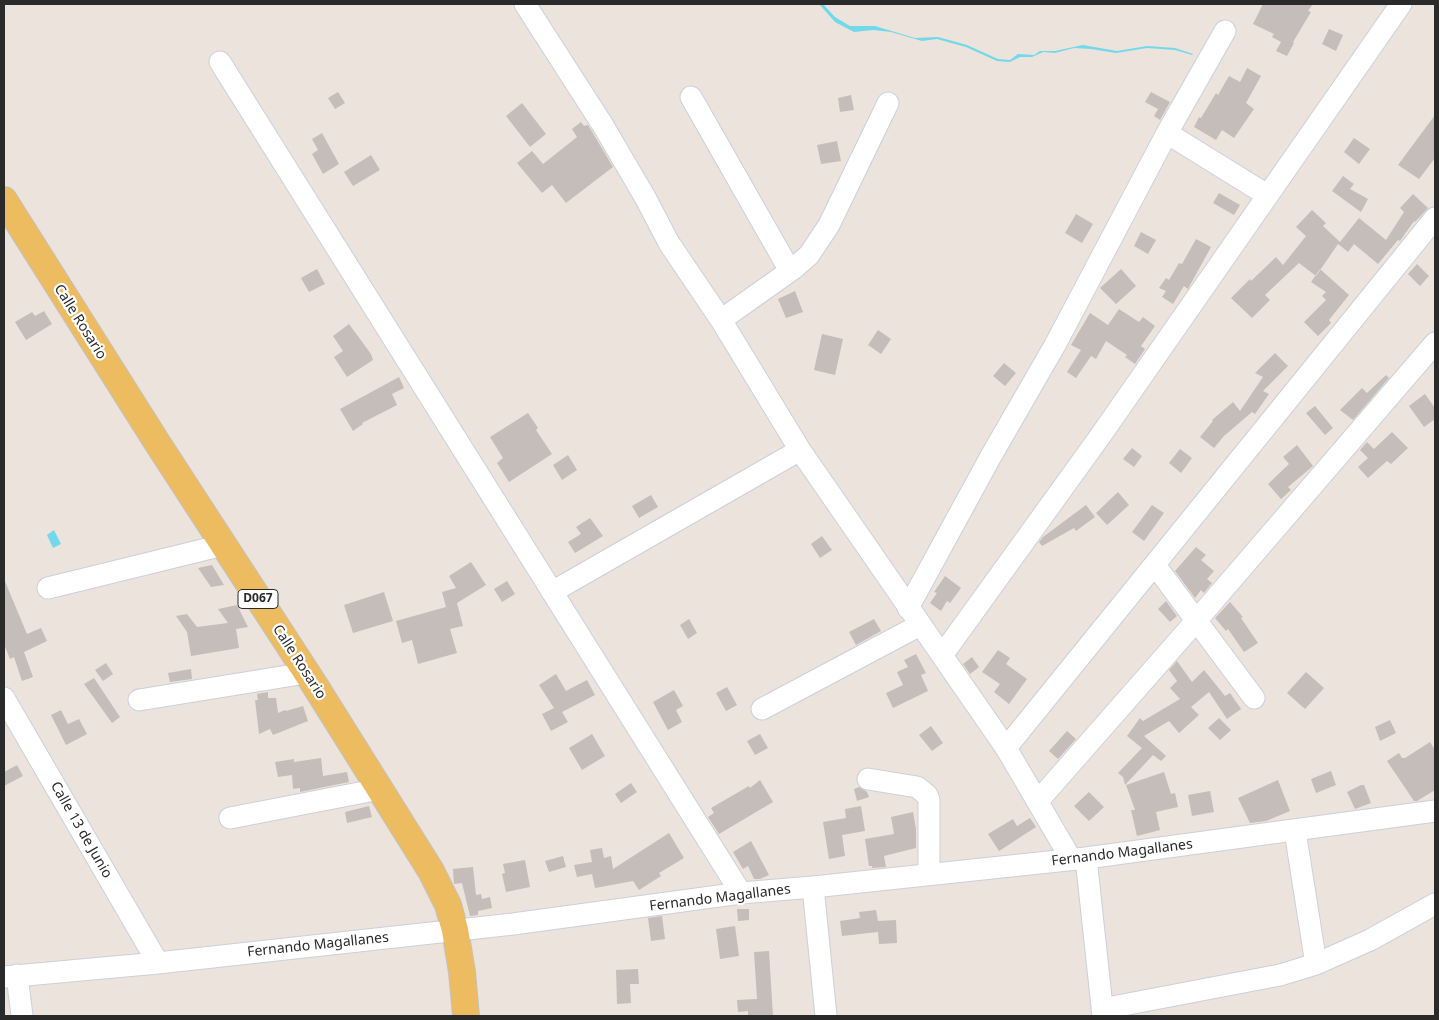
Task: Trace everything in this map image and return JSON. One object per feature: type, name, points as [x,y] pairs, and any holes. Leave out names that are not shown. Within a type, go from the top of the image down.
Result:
[{"type":"main road","name":"Calle Rosario","points":[[4,200],[111,371],[431,871],[448,905],[455,930],[462,972],[466,1016]]},
{"type":"street","points":[[525,4],[604,126],[669,243],[721,320],[800,450],[1006,748],[1038,801],[1078,859],[1102,1013],[1280,975],[1316,964],[1370,940],[1435,904]]},
{"type":"street","points":[[942,654],[1101,435],[1401,4]]},
{"type":"street","points":[[762,709],[914,616],[991,456],[1054,345],[1167,133],[1225,31]]},
{"type":"street","points":[[220,62],[740,893]]},
{"type":"street","points":[[691,98],[790,272]]},
{"type":"street","points":[[721,320],[790,272],[809,255],[829,225],[888,103]]},
{"type":"street","points":[[1167,133],[1267,195]]},
{"type":"street","points":[[1006,748],[1435,218]]},
{"type":"street","points":[[1038,801],[1435,343]]},
{"type":"street","points":[[552,592],[800,450]]},
{"type":"street","points":[[48,588],[224,545]]},
{"type":"street","points":[[1155,565],[1254,698]]},
{"type":"street","points":[[139,700],[306,674]]},
{"type":"street","name":"Calle 13 de Junio","points":[[4,698],[158,963]]},
{"type":"street","points":[[868,779],[917,787],[927,795],[929,800],[929,874]]},
{"type":"street","points":[[230,818],[380,789]]},
{"type":"street","name":"Fernando Magallanes","points":[[10,976],[158,963],[512,924],[740,893],[1078,859],[1435,812]]},
{"type":"street","points":[[1295,831],[1316,964]]},
{"type":"street","points":[[813,887],[826,1016]]},
{"type":"street","points":[[10,976],[22,1016]]},
{"type":"water","points":[[819,4],[823,4],[835,17],[850,26],[875,26],[915,38],[938,37],[967,45],[998,59],[1010,60],[1018,54],[1034,55],[1040,51],[1055,51],[1083,45],[1117,51],[1147,46],[1175,48],[1193,54],[1175,50],[1147,48],[1116,53],[1074,48],[1055,53],[1043,52],[1032,57],[1020,57],[1010,62],[997,61],[966,47],[937,39],[922,41],[891,32],[873,30],[854,32],[835,22]]},
{"type":"water","points":[[54,530],[61,544],[53,548],[47,535]]},
{"type":"building","points":[[1263,4],[1313,4],[1308,11],[1311,12],[1287,56],[1276,51],[1281,42],[1272,37],[1274,34],[1253,24]]},
{"type":"building","points":[[1329,29],[1343,35],[1336,51],[1322,44]]},
{"type":"building","points":[[1247,68],[1261,76],[1246,103],[1254,109],[1234,138],[1222,130],[1216,140],[1194,127],[1216,93],[1218,95],[1229,76],[1240,82]]},
{"type":"building","points":[[338,92],[345,103],[335,109],[328,98]]},
{"type":"building","points":[[1151,92],[1170,102],[1160,120],[1154,116],[1158,109],[1145,102]]},
{"type":"building","points":[[851,95],[854,110],[840,112],[838,98]]},
{"type":"building","points":[[522,103],[546,134],[530,147],[506,116]]},
{"type":"building","points":[[1435,115],[1435,158],[1419,179],[1398,165]]},
{"type":"building","points":[[581,122],[584,126],[588,125],[613,167],[566,203],[552,185],[542,193],[517,163],[532,151],[543,164],[577,137],[572,129]]},
{"type":"building","points":[[322,133],[339,164],[323,174],[312,154],[318,150],[312,139]]},
{"type":"building","points":[[1354,138],[1370,149],[1359,164],[1344,152]]},
{"type":"building","points":[[837,141],[841,161],[821,164],[817,145]]},
{"type":"building","points":[[371,155],[380,170],[353,186],[344,172]]},
{"type":"building","points":[[1343,176],[1354,184],[1350,189],[1368,199],[1361,212],[1332,191]]},
{"type":"building","points":[[1219,193],[1240,205],[1234,215],[1213,203]]},
{"type":"building","points":[[1413,194],[1428,208],[1414,221],[1400,241],[1398,240],[1378,264],[1354,244],[1348,252],[1338,244],[1316,276],[1299,263],[1265,295],[1270,300],[1252,318],[1231,298],[1276,257],[1283,265],[1306,236],[1296,227],[1312,210],[1326,223],[1323,226],[1340,242],[1359,218],[1386,240],[1404,212],[1400,208]]},
{"type":"building","points":[[1076,214],[1093,224],[1082,243],[1065,233]]},
{"type":"building","points":[[1141,232],[1156,240],[1148,254],[1134,246]]},
{"type":"building","points":[[1196,239],[1211,247],[1188,289],[1184,286],[1173,304],[1162,297],[1166,291],[1159,288],[1166,278],[1169,280],[1179,263],[1182,264]]},
{"type":"building","points":[[1417,264],[1429,276],[1420,286],[1408,274]]},
{"type":"building","points":[[317,269],[325,284],[309,292],[301,278]]},
{"type":"building","points":[[1121,269],[1136,286],[1116,304],[1100,288]]},
{"type":"building","points":[[1320,269],[1349,295],[1329,320],[1331,323],[1318,336],[1304,322],[1326,300],[1322,296],[1326,292],[1311,282]]},
{"type":"building","points":[[795,291],[803,312],[786,318],[778,299]]},
{"type":"building","points":[[1119,309],[1139,322],[1143,317],[1155,326],[1141,346],[1145,349],[1135,364],[1125,357],[1127,355],[1106,341],[1096,359],[1091,356],[1076,378],[1067,372],[1081,350],[1071,345],[1090,313],[1108,325]]},
{"type":"building","points":[[44,311],[52,324],[26,340],[15,322],[32,312],[35,316]]},
{"type":"building","points":[[349,324],[371,354],[373,360],[347,377],[334,357],[343,351],[333,336]]},
{"type":"building","points":[[878,330],[891,339],[881,354],[868,345]]},
{"type":"building","points":[[822,334],[843,339],[835,375],[814,370]]},
{"type":"building","points":[[1275,353],[1288,366],[1263,391],[1269,394],[1255,414],[1252,412],[1224,436],[1214,448],[1200,437],[1212,420],[1233,402],[1240,411],[1263,377],[1255,373]]},
{"type":"building","points":[[1004,363],[1016,373],[1005,386],[993,376]]},
{"type":"building","points":[[1386,375],[1389,378],[1353,420],[1340,410],[1362,388],[1367,393]]},
{"type":"building","points":[[399,377],[404,388],[392,394],[397,405],[362,423],[353,431],[340,409]]},
{"type":"building","points":[[1425,394],[1435,408],[1435,419],[1424,427],[1409,406]]},
{"type":"building","points":[[1315,406],[1333,428],[1325,435],[1306,413]]},
{"type":"building","points":[[528,413],[538,428],[536,430],[552,454],[509,482],[497,463],[503,458],[490,437]]},
{"type":"building","points":[[1392,432],[1408,448],[1391,464],[1387,461],[1368,478],[1358,467],[1368,458],[1360,450],[1367,442],[1374,449]]},
{"type":"building","points":[[1297,445],[1313,466],[1288,487],[1291,490],[1281,499],[1268,484],[1289,464],[1283,457]]},
{"type":"building","points":[[1132,448],[1142,456],[1134,467],[1123,459]]},
{"type":"building","points":[[1180,449],[1192,458],[1181,473],[1169,463]]},
{"type":"building","points":[[568,455],[577,470],[562,480],[553,465]]},
{"type":"building","points":[[1118,492],[1129,505],[1107,525],[1096,513]]},
{"type":"building","points":[[651,495],[658,507],[639,518],[632,506]]},
{"type":"building","points":[[1086,505],[1095,517],[1076,531],[1074,528],[1042,546],[1039,542],[1043,537]]},
{"type":"building","points":[[1152,505],[1164,513],[1144,541],[1132,532]]},
{"type":"building","points":[[590,518],[603,536],[575,553],[568,542],[581,534],[576,527]]},
{"type":"building","points":[[822,536],[832,550],[820,558],[811,544]]},
{"type":"building","points":[[1196,547],[1206,555],[1201,560],[1214,571],[1207,579],[1212,583],[1204,593],[1201,590],[1195,598],[1175,571]]},
{"type":"building","points":[[471,562],[486,585],[457,603],[463,626],[450,629],[457,653],[418,664],[412,640],[402,643],[396,621],[446,607],[442,592],[456,588],[449,576]]},
{"type":"building","points":[[212,565],[224,585],[211,587],[198,568]]},
{"type":"building","points":[[945,576],[961,588],[950,603],[947,601],[941,611],[930,603],[937,593],[934,592]]},
{"type":"building","points":[[4,579],[27,634],[41,628],[47,641],[24,652],[33,677],[22,681],[14,657],[10,659],[4,644]]},
{"type":"building","points":[[507,581],[515,594],[502,602],[494,589]]},
{"type":"building","points":[[384,592],[393,621],[353,633],[344,605]]},
{"type":"building","points":[[1166,601],[1177,616],[1170,622],[1158,609]]},
{"type":"building","points":[[1230,602],[1243,617],[1241,618],[1258,643],[1244,652],[1228,629],[1226,631],[1215,618]]},
{"type":"building","points":[[237,605],[248,627],[236,629],[239,648],[191,656],[187,632],[176,616],[187,614],[197,627],[228,623],[218,609]]},
{"type":"building","points":[[689,619],[697,633],[688,639],[680,625]]},
{"type":"building","points":[[874,619],[881,631],[856,645],[849,632]]},
{"type":"building","points":[[998,650],[1010,658],[1006,664],[1027,679],[1009,704],[994,692],[1000,684],[982,672]]},
{"type":"building","points":[[916,654],[926,673],[921,675],[928,691],[893,708],[886,693],[903,685],[897,672],[908,667],[904,660]]},
{"type":"building","points":[[972,657],[979,667],[970,674],[963,664]]},
{"type":"building","points":[[1177,661],[1192,682],[1204,670],[1225,696],[1230,693],[1241,709],[1227,719],[1209,692],[1191,707],[1199,715],[1179,733],[1169,721],[1144,736],[1166,756],[1161,761],[1153,755],[1125,785],[1123,777],[1118,773],[1142,748],[1127,736],[1140,718],[1143,721],[1180,699],[1170,688],[1177,681],[1169,670]]},
{"type":"building","points":[[106,663],[113,674],[103,681],[95,670]]},
{"type":"building","points":[[191,669],[192,679],[170,682],[168,673]]},
{"type":"building","points":[[1306,672],[1324,688],[1305,709],[1287,693]]},
{"type":"building","points":[[556,674],[566,691],[587,680],[595,695],[562,712],[568,722],[551,731],[542,714],[554,708],[539,685]]},
{"type":"building","points":[[94,678],[120,717],[112,723],[84,684]]},
{"type":"building","points":[[727,687],[737,705],[726,711],[716,693]]},
{"type":"building","points":[[674,690],[683,706],[676,710],[682,722],[668,730],[653,702]]},
{"type":"building","points":[[268,692],[268,698],[276,698],[278,713],[303,706],[308,721],[273,735],[270,729],[259,734],[255,700],[258,700],[257,694]]},
{"type":"building","points":[[61,710],[68,724],[79,719],[87,734],[66,745],[51,715]]},
{"type":"building","points":[[1219,718],[1231,730],[1220,740],[1208,728]]},
{"type":"building","points":[[1390,720],[1396,733],[1380,741],[1375,727]]},
{"type":"building","points":[[931,726],[943,743],[932,751],[919,735]]},
{"type":"building","points":[[1067,731],[1076,739],[1058,759],[1049,751]]},
{"type":"building","points":[[592,734],[605,756],[582,770],[569,748]]},
{"type":"building","points":[[760,734],[768,748],[755,755],[747,741]]},
{"type":"building","points":[[1430,742],[1435,750],[1435,790],[1414,801],[1387,761],[1399,753],[1402,758],[1405,758]]},
{"type":"building","points":[[321,758],[323,776],[347,772],[349,782],[300,792],[300,788],[293,789],[292,775],[278,777],[275,762],[294,759],[294,762]]},
{"type":"building","points":[[17,765],[23,776],[4,786],[4,772]]},
{"type":"building","points":[[1331,771],[1336,785],[1316,793],[1311,779]]},
{"type":"building","points":[[1164,772],[1171,794],[1175,793],[1178,807],[1156,812],[1160,830],[1137,836],[1131,810],[1135,810],[1126,785]]},
{"type":"building","points":[[760,780],[773,802],[719,834],[708,817],[714,813],[711,808],[749,786],[750,788]]},
{"type":"building","points":[[1278,780],[1290,811],[1266,821],[1250,823],[1238,798]]},
{"type":"building","points":[[631,783],[637,792],[621,803],[615,794]]},
{"type":"building","points":[[1364,785],[1371,803],[1355,809],[1347,792]]},
{"type":"building","points":[[859,787],[867,792],[869,797],[857,801],[854,789]]},
{"type":"building","points":[[1210,791],[1214,812],[1192,816],[1188,795]]},
{"type":"building","points":[[1089,792],[1104,807],[1089,821],[1074,806]]},
{"type":"building","points":[[369,806],[372,817],[347,823],[345,812]]},
{"type":"building","points":[[861,806],[865,831],[842,835],[845,856],[829,859],[823,822],[846,818],[845,809]]},
{"type":"building","points":[[913,812],[916,829],[916,848],[884,856],[886,867],[872,868],[872,866],[869,866],[865,839],[894,834],[891,817]]},
{"type":"building","points":[[1030,818],[1036,827],[999,851],[988,834],[1013,819],[1017,826]]},
{"type":"building","points":[[669,833],[684,858],[659,873],[661,876],[639,890],[633,881],[595,888],[592,874],[577,877],[574,865],[592,862],[590,850],[602,848],[604,858],[611,856],[613,869]]},
{"type":"building","points":[[751,841],[769,875],[760,879],[754,879],[748,866],[743,869],[733,852]]},
{"type":"building","points":[[563,856],[566,867],[549,872],[545,861]]},
{"type":"building","points":[[525,860],[530,887],[506,892],[502,874],[505,873],[503,864]]},
{"type":"building","points":[[473,867],[476,895],[481,894],[482,899],[490,897],[492,908],[478,911],[478,915],[470,916],[462,883],[454,884],[453,869]]},
{"type":"building","points":[[737,909],[749,909],[749,920],[738,921]]},
{"type":"building","points":[[876,910],[878,921],[896,920],[897,943],[879,944],[878,932],[842,936],[840,921],[860,918],[859,912]]},
{"type":"building","points":[[662,916],[665,939],[651,941],[648,918]]},
{"type":"building","points":[[735,926],[739,956],[720,959],[716,929]]},
{"type":"building","points":[[769,951],[773,1016],[748,1016],[748,1011],[738,1012],[737,1000],[757,999],[754,952]]},
{"type":"building","points":[[638,969],[639,984],[630,984],[631,1003],[617,1004],[616,970]]}]
